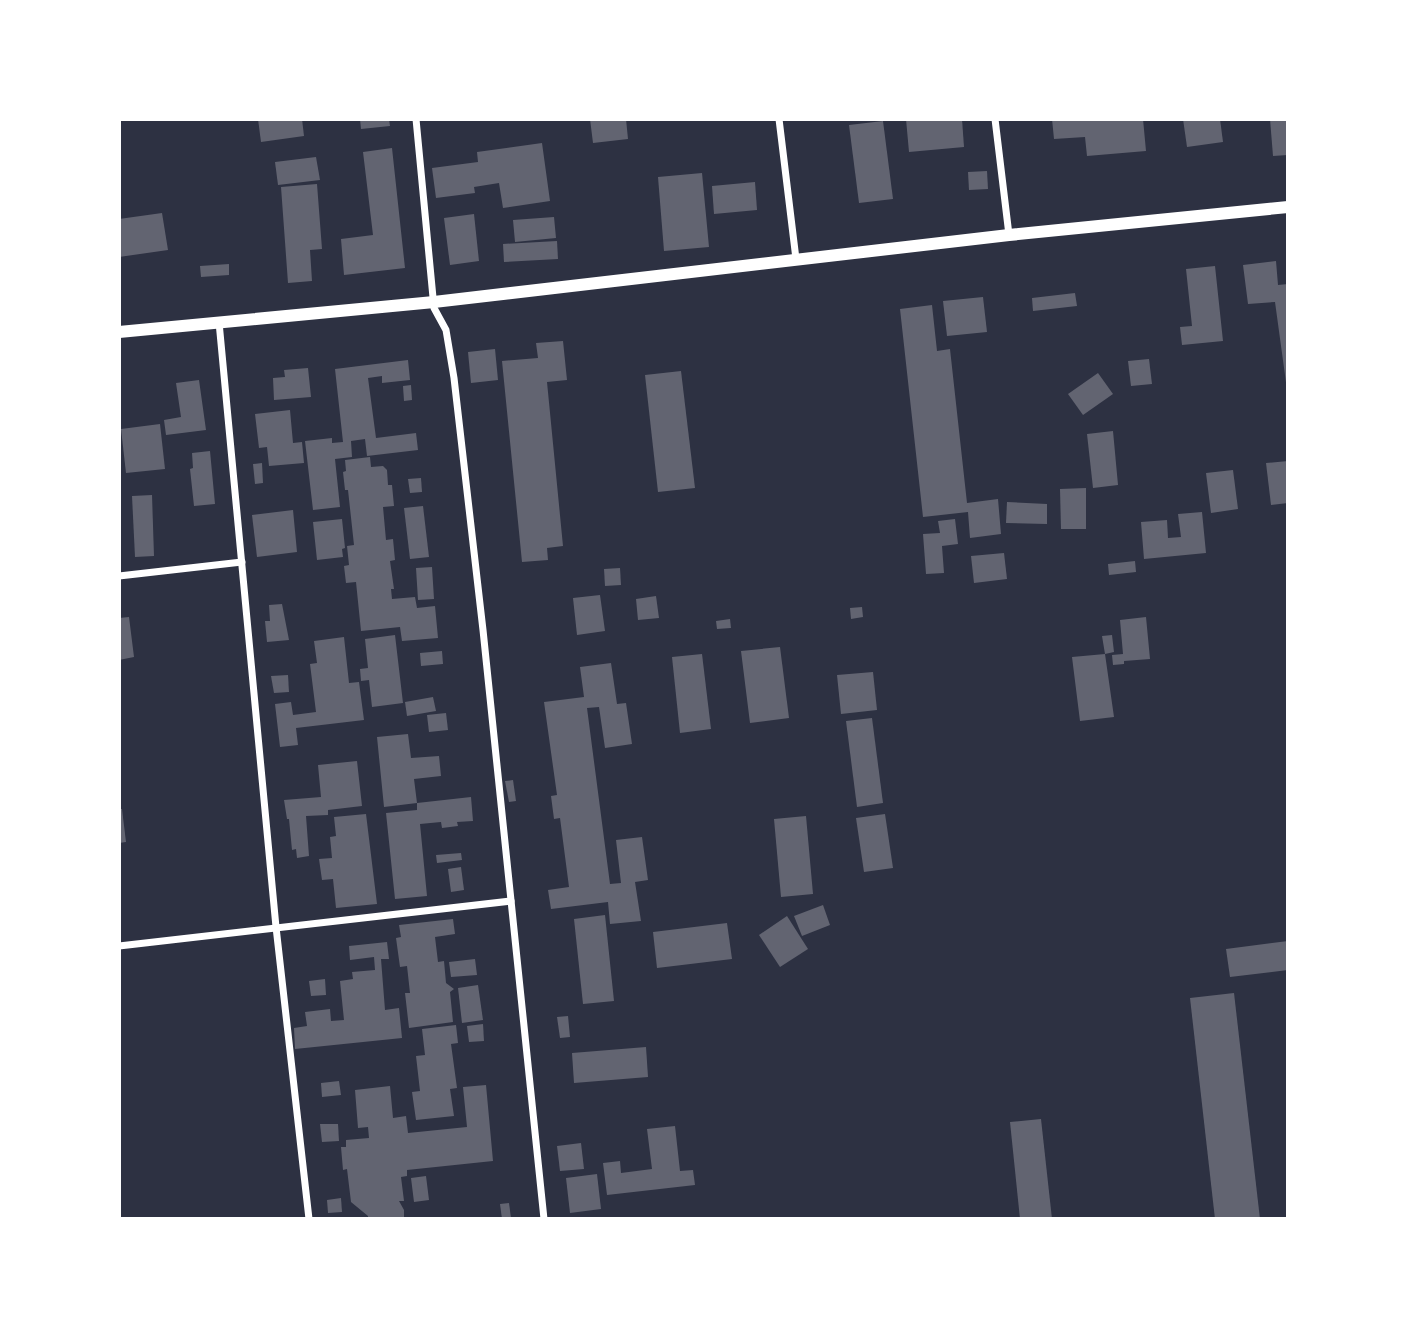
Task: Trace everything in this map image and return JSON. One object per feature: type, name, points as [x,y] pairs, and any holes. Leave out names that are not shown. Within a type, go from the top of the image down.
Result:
[{"type":"street","points":[[416,119],[435,312],[446,330],[454,378],[544,1219]]},
{"type":"street","points":[[779,119],[796,259]]},
{"type":"street","points":[[995,119],[1009,235]]},
{"type":"street","points":[[119,332],[434,302],[1009,235],[1288,207]]},
{"type":"street","points":[[219,322],[276,927],[309,1219]]},
{"type":"street","points":[[119,576],[242,562]]},
{"type":"street","points":[[119,946],[511,901]]},
{"type":"building","points":[[258,119],[302,119],[304,136],[261,142]]},
{"type":"building","points":[[360,119],[389,119],[390,126],[361,129]]},
{"type":"building","points":[[590,119],[626,119],[628,139],[593,143]]},
{"type":"building","points":[[906,119],[962,119],[964,147],[909,152]]},
{"type":"building","points":[[1052,119],[1143,119],[1146,151],[1087,156],[1085,137],[1054,139]]},
{"type":"building","points":[[1183,119],[1220,119],[1223,142],[1187,147]]},
{"type":"building","points":[[1270,119],[1288,119],[1288,155],[1273,156]]},
{"type":"building","points":[[883,121],[893,199],[859,203],[849,125]]},
{"type":"building","points":[[542,143],[550,201],[503,208],[499,183],[474,187],[475,193],[436,198],[432,168],[478,162],[477,152]]},
{"type":"building","points":[[392,148],[405,268],[344,275],[341,239],[373,235],[363,152]]},
{"type":"building","points":[[316,157],[320,180],[278,185],[275,162]]},
{"type":"building","points":[[987,171],[988,189],[969,190],[968,172]]},
{"type":"building","points":[[702,173],[709,247],[664,251],[658,177]]},
{"type":"building","points":[[755,182],[757,210],[714,214],[712,186]]},
{"type":"building","points":[[317,184],[322,249],[310,250],[312,281],[288,283],[281,187]]},
{"type":"building","points":[[162,213],[168,250],[119,257],[119,219]]},
{"type":"building","points":[[474,214],[479,261],[450,265],[444,218]]},
{"type":"building","points":[[554,217],[556,238],[515,242],[513,220]]},
{"type":"building","points":[[557,241],[558,259],[504,262],[503,244]]},
{"type":"building","points":[[1276,261],[1278,285],[1288,284],[1288,397],[1275,302],[1248,304],[1243,265]]},
{"type":"building","points":[[229,264],[229,275],[201,277],[200,266]]},
{"type":"building","points":[[1215,266],[1223,341],[1182,345],[1180,327],[1192,326],[1186,269]]},
{"type":"building","points":[[1075,293],[1077,306],[1033,311],[1032,298]]},
{"type":"building","points":[[983,297],[987,332],[947,336],[943,301]]},
{"type":"building","points":[[932,305],[937,351],[950,349],[967,503],[998,499],[1001,534],[970,538],[968,512],[923,517],[900,309]]},
{"type":"building","points":[[563,341],[567,380],[547,382],[563,546],[547,548],[548,560],[522,562],[502,361],[538,358],[536,343]]},
{"type":"building","points":[[495,349],[498,380],[471,383],[468,352]]},
{"type":"building","points":[[1149,359],[1152,384],[1131,386],[1128,361]]},
{"type":"building","points":[[408,360],[410,380],[382,383],[382,376],[368,378],[376,438],[416,433],[418,450],[367,456],[365,439],[351,441],[352,457],[335,459],[340,507],[313,510],[305,441],[332,438],[332,443],[343,442],[335,369]]},
{"type":"building","points":[[308,368],[311,397],[274,400],[273,378],[285,377],[284,370]]},
{"type":"building","points":[[681,371],[695,488],[658,492],[645,375]]},
{"type":"building","points":[[1098,373],[1113,394],[1083,415],[1068,394]]},
{"type":"building","points":[[199,380],[206,430],[166,435],[164,420],[181,417],[176,383]]},
{"type":"building","points":[[411,385],[412,400],[404,401],[403,386]]},
{"type":"building","points":[[290,410],[293,443],[302,442],[304,463],[269,466],[267,447],[259,448],[255,414]]},
{"type":"building","points":[[160,424],[165,469],[126,473],[121,429]]},
{"type":"building","points":[[1113,431],[1118,485],[1093,488],[1087,434]]},
{"type":"building","points":[[210,451],[215,504],[194,506],[190,469],[193,468],[192,453]]},
{"type":"building","points":[[370,457],[371,467],[383,466],[387,470],[388,485],[392,485],[394,506],[383,507],[386,540],[393,539],[395,560],[390,561],[394,589],[391,589],[392,599],[415,597],[417,608],[435,606],[438,638],[402,641],[400,627],[361,631],[356,582],[346,583],[344,566],[349,565],[347,546],[354,545],[348,490],[345,490],[343,472],[346,471],[345,460]]},
{"type":"building","points":[[1288,461],[1288,503],[1271,505],[1266,463]]},
{"type":"building","points":[[262,463],[263,483],[255,484],[253,464]]},
{"type":"building","points":[[1233,470],[1238,509],[1211,513],[1206,473]]},
{"type":"building","points":[[421,478],[422,492],[410,493],[408,479]]},
{"type":"building","points":[[1086,488],[1086,529],[1061,529],[1060,489]]},
{"type":"building","points":[[152,495],[154,556],[135,557],[132,496]]},
{"type":"building","points":[[1007,502],[1047,504],[1047,524],[1006,523]]},
{"type":"building","points":[[423,506],[429,557],[410,559],[404,508]]},
{"type":"building","points":[[293,510],[297,552],[257,557],[252,515]]},
{"type":"building","points":[[1202,512],[1206,553],[1144,559],[1141,522],[1167,520],[1168,538],[1181,537],[1178,514]]},
{"type":"building","points":[[342,519],[345,548],[342,549],[343,557],[317,560],[313,522]]},
{"type":"building","points":[[955,519],[958,544],[942,546],[944,573],[926,574],[923,534],[940,533],[938,521]]},
{"type":"building","points":[[1004,553],[1007,579],[974,583],[971,556]]},
{"type":"building","points":[[1135,561],[1136,572],[1109,575],[1108,564]]},
{"type":"building","points":[[432,567],[434,599],[418,600],[416,568]]},
{"type":"building","points":[[620,568],[621,585],[605,586],[604,569]]},
{"type":"building","points":[[600,595],[605,631],[577,635],[573,598]]},
{"type":"building","points":[[656,596],[659,618],[638,620],[636,599]]},
{"type":"building","points":[[282,604],[289,640],[267,642],[265,621],[270,621],[269,605]]},
{"type":"building","points":[[862,607],[863,617],[851,619],[850,608]]},
{"type":"building","points":[[129,617],[134,657],[119,660],[119,618]]},
{"type":"building","points":[[1146,617],[1150,659],[1124,661],[1124,664],[1113,665],[1112,655],[1123,654],[1120,620]]},
{"type":"building","points":[[730,619],[731,628],[717,629],[716,621]]},
{"type":"building","points":[[395,635],[403,703],[372,707],[369,680],[361,681],[360,669],[368,668],[365,639]]},
{"type":"building","points":[[1112,635],[1114,652],[1105,654],[1102,636]]},
{"type":"building","points":[[344,637],[349,683],[359,682],[364,720],[296,728],[298,745],[280,747],[275,704],[291,702],[293,715],[316,712],[310,664],[317,663],[314,641]]},
{"type":"building","points":[[780,647],[789,718],[750,723],[741,651]]},
{"type":"building","points":[[442,651],[443,664],[421,666],[420,653]]},
{"type":"building","points":[[702,654],[711,729],[680,733],[672,657]]},
{"type":"building","points":[[1105,654],[1114,717],[1080,721],[1072,657]]},
{"type":"building","points":[[611,663],[617,704],[626,703],[632,744],[605,748],[599,707],[587,708],[610,884],[621,883],[616,840],[642,837],[648,880],[635,882],[641,921],[610,924],[608,902],[551,909],[548,890],[569,887],[560,818],[554,819],[551,796],[557,795],[544,702],[584,697],[580,667]]},
{"type":"building","points":[[873,672],[877,710],[841,714],[837,675]]},
{"type":"building","points":[[288,675],[289,692],[274,693],[271,676]]},
{"type":"building","points":[[433,697],[436,711],[407,716],[405,702]]},
{"type":"building","points":[[446,713],[448,730],[429,732],[427,715]]},
{"type":"building","points":[[872,718],[883,803],[857,807],[846,721]]},
{"type":"building","points":[[408,734],[411,758],[439,756],[441,776],[414,779],[417,803],[384,807],[377,737]]},
{"type":"building","points":[[357,761],[362,806],[328,810],[328,815],[306,816],[309,856],[297,858],[296,849],[292,850],[284,800],[321,797],[318,765]]},
{"type":"building","points":[[513,780],[516,801],[509,802],[505,781]]},
{"type":"building","points":[[471,797],[473,821],[457,822],[458,826],[442,828],[441,822],[420,824],[427,896],[395,899],[386,813],[417,810],[417,803]]},
{"type":"building","points":[[119,809],[122,809],[126,842],[119,843]]},
{"type":"building","points":[[366,814],[377,904],[336,908],[333,879],[322,880],[319,859],[332,858],[330,837],[336,836],[334,817]]},
{"type":"building","points":[[885,814],[893,868],[864,872],[856,818]]},
{"type":"building","points":[[806,816],[813,894],[781,897],[774,819]]},
{"type":"building","points":[[461,853],[462,860],[437,863],[436,855]]},
{"type":"building","points":[[461,867],[464,890],[451,892],[448,869]]},
{"type":"building","points":[[823,905],[830,925],[802,936],[794,916]]},
{"type":"building","points":[[605,915],[614,1001],[583,1004],[574,919]]},
{"type":"building","points":[[787,916],[808,949],[780,967],[759,935]]},
{"type":"building","points":[[453,919],[455,934],[435,937],[438,962],[444,961],[446,983],[454,989],[450,992],[453,1022],[409,1028],[405,993],[410,993],[407,966],[400,967],[396,938],[401,937],[399,925]]},
{"type":"building","points":[[727,923],[732,959],[657,968],[653,932]]},
{"type":"building","points":[[1288,941],[1288,970],[1230,977],[1226,949]]},
{"type":"building","points":[[387,942],[389,959],[381,959],[385,1010],[399,1008],[402,1038],[295,1049],[294,1028],[307,1026],[305,1012],[330,1009],[331,1021],[344,1020],[340,981],[353,979],[352,972],[375,970],[374,957],[350,960],[349,946]]},
{"type":"building","points":[[475,959],[477,975],[451,977],[449,962]]},
{"type":"building","points":[[325,979],[326,995],[311,996],[309,981]]},
{"type":"building","points":[[478,985],[483,1020],[462,1023],[458,988]]},
{"type":"building","points":[[1234,993],[1260,1219],[1215,1219],[1190,998]]},
{"type":"building","points":[[568,1016],[570,1037],[560,1038],[557,1017]]},
{"type":"building","points":[[483,1024],[484,1041],[469,1042],[467,1026]]},
{"type":"building","points":[[456,1025],[458,1043],[451,1044],[457,1088],[450,1089],[454,1116],[416,1120],[412,1092],[420,1091],[416,1056],[425,1055],[422,1029]]},
{"type":"building","points":[[646,1047],[648,1077],[574,1083],[572,1053]]},
{"type":"building","points":[[339,1081],[341,1095],[322,1097],[321,1083]]},
{"type":"building","points":[[486,1085],[493,1161],[407,1170],[407,1176],[401,1177],[404,1201],[399,1201],[404,1210],[404,1219],[368,1219],[368,1216],[351,1202],[347,1169],[343,1170],[341,1147],[346,1147],[346,1140],[369,1138],[368,1127],[358,1128],[355,1090],[390,1086],[393,1118],[406,1116],[408,1133],[467,1127],[463,1087]]},
{"type":"building","points":[[1041,1119],[1052,1219],[1020,1219],[1010,1122]]},
{"type":"building","points":[[320,1124],[338,1124],[339,1141],[322,1142]]},
{"type":"building","points":[[675,1126],[680,1171],[693,1170],[695,1185],[607,1195],[603,1163],[620,1161],[621,1173],[652,1169],[647,1129]]},
{"type":"building","points":[[581,1143],[584,1169],[560,1171],[557,1146]]},
{"type":"building","points":[[597,1174],[601,1209],[570,1213],[566,1178]]},
{"type":"building","points":[[426,1176],[429,1200],[414,1202],[411,1178]]},
{"type":"building","points":[[341,1198],[342,1212],[328,1213],[327,1200]]},
{"type":"building","points":[[509,1203],[511,1218],[502,1219],[500,1204]]}]
